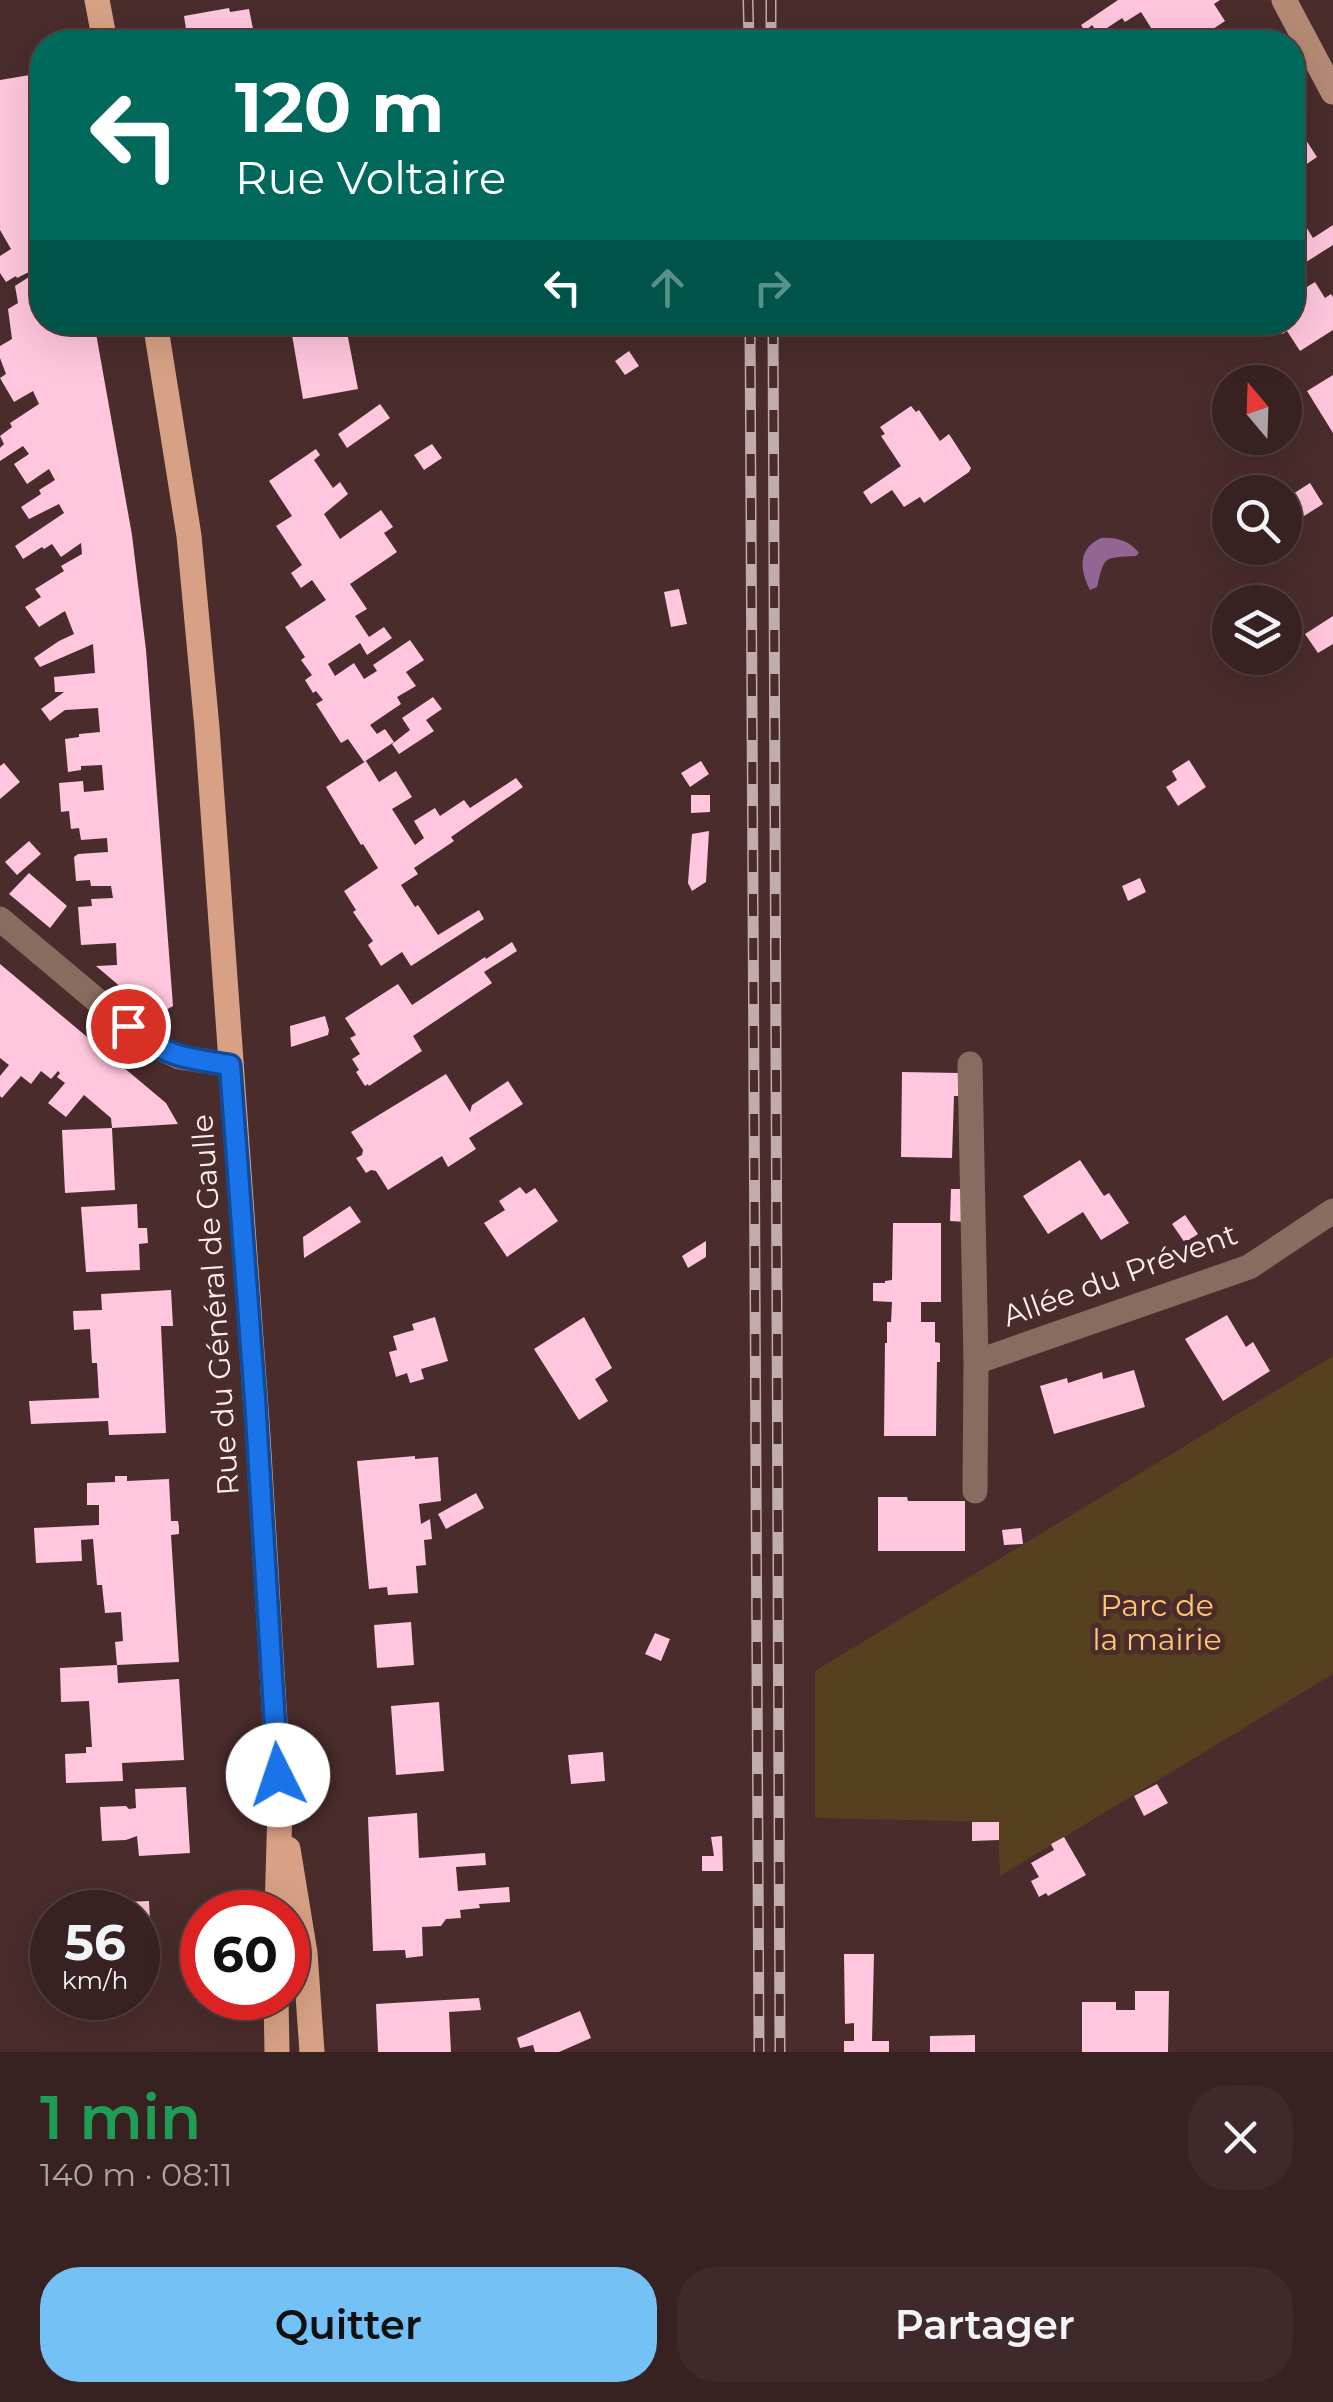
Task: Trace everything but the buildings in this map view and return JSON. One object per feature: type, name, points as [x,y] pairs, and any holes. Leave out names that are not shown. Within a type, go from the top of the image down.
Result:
[{"type":"main road","points":[[97,0],[102,30]]},
{"type":"main road","points":[[1284,0],[1300,30]]},
{"type":"main road","points":[[1305,39],[1333,92]]},
{"type":"main road","name":"Rue du Général de Gaulle","points":[[156,335],[190,536],[209,747],[258,1436],[280,1807],[278,1890]]},
{"type":"main road","name":"Rue du Général de Gaulle","points":[[280,1807],[301,1918],[312,2052]]},
{"type":"main road","points":[[276,2020],[277,2052]]},
{"type":"street","points":[[0,919],[144,1040],[179,1057],[230,1065]]},
{"type":"street","name":"Allée du Prévent","points":[[970,1064],[975,1491]]},
{"type":"street","name":"Allée du Prévent","points":[[976,1362],[1249,1267],[1333,1210]]},
{"type":"green space","name":"Parc de la mairie","points":[[1333,1356],[1333,1674],[1000,1876],[998,1822],[815,1818],[815,1671]]},
{"type":"shaded area","points":[[1101,538],[1122,541],[1139,553],[1107,560],[1097,587],[1090,590],[1084,575],[1084,554]]},
{"type":"railway","points":[[748,0],[749,30]]},
{"type":"railway","points":[[771,0],[771,30]]},
{"type":"railway","points":[[750,335],[759,2052]]},
{"type":"railway","points":[[773,335],[780,2052]]},
{"type":"route","points":[[128,1026],[144,1040],[179,1057],[230,1065],[278,1775]]}]
